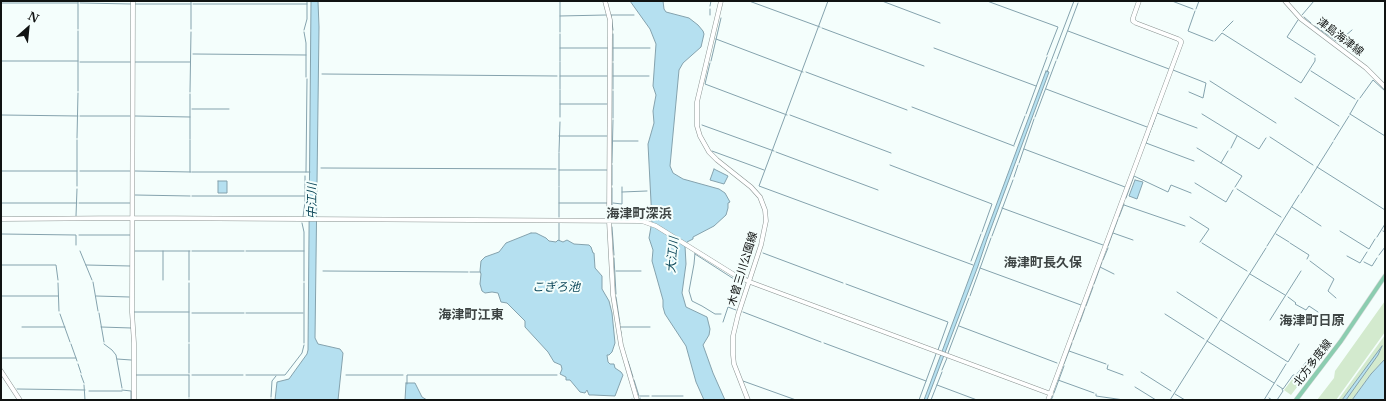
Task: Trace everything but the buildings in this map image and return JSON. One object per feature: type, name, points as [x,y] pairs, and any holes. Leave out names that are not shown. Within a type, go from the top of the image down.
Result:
[{"type":"main road","name":"北方多度線","points":[[1296,400],[1341,341],[1385,276]]},
{"type":"street","points":[[133,1],[132,312],[134,343],[134,400]]},
{"type":"street","points":[[605,1],[610,20],[609,221],[613,295],[617,325],[625,362],[637,400]]},
{"type":"street","name":"木曽三川公園線","points":[[721,1],[697,102],[697,126],[702,140],[710,152],[717,160],[751,187],[760,197],[764,205],[766,217],[764,234],[750,282],[734,328],[732,344],[734,364],[748,400]]},
{"type":"street","points":[[1048,400],[1181,44],[1181,41],[1178,39],[1133,21],[1139,1]]},
{"type":"street","name":"津島海津線","points":[[1285,1],[1301,18],[1366,68],[1385,88]]},
{"type":"street","points":[[1,219],[132,218],[637,221],[650,223],[664,230],[733,274],[750,282],[1051,394]]},
{"type":"street","points":[[1,371],[20,400]]},
{"type":"green space","points":[[1385,301],[1385,332],[1336,400],[1317,400],[1334,378],[1335,371]]},
{"type":"green space","points":[[1385,335],[1384,360],[1371,374],[1352,400],[1346,400],[1382,347],[1342,400],[1338,400]]},
{"type":"green space","points":[[1294,377],[1301,382],[1291,395],[1284,390]]},
{"type":"water","name":"中江川","points":[[311,1],[318,1],[319,27],[315,338],[318,344],[340,349],[343,353],[338,400],[275,400],[277,382],[289,379],[307,354],[308,350]]},
{"type":"water","name":"大江川","points":[[630,1],[663,1],[666,12],[689,18],[698,25],[704,34],[701,47],[683,63],[679,70],[670,166],[673,173],[683,179],[719,189],[725,193],[730,202],[728,203],[726,215],[714,226],[693,237],[693,239],[687,242],[685,246],[686,264],[682,293],[686,307],[707,317],[710,329],[709,335],[703,345],[725,400],[704,400],[696,382],[686,346],[665,314],[663,300],[652,261],[653,250],[649,238],[652,221],[648,144],[654,123],[653,111],[656,95],[653,86],[656,44],[650,29]]},
{"type":"water","points":[[1046,71],[1049,72],[978,266],[927,400],[924,400]]},
{"type":"water","points":[[714,169],[728,176],[724,184],[710,180]]},
{"type":"water","points":[[1135,180],[1143,182],[1137,199],[1129,196]]},
{"type":"water","points":[[218,181],[227,181],[227,193],[218,193]]},
{"type":"water","name":"こぎろ池","points":[[531,233],[536,233],[549,241],[556,242],[558,240],[563,242],[567,240],[574,244],[589,245],[591,247],[594,253],[595,268],[602,276],[602,289],[609,301],[612,313],[615,343],[612,352],[607,355],[608,362],[610,364],[614,364],[615,368],[623,375],[615,396],[589,395],[587,390],[585,393],[580,392],[570,380],[566,380],[566,377],[560,374],[562,369],[561,365],[554,362],[548,352],[525,327],[525,321],[507,303],[501,302],[498,293],[485,293],[482,291],[480,284],[481,261],[485,257],[499,252],[506,243]]},
{"type":"water","points":[[1382,346],[1378,355],[1346,400],[1342,400]]},
{"type":"water","points":[[1385,359],[1385,400],[1352,400],[1371,374]]},
{"type":"water","points":[[406,383],[415,383],[422,397],[427,400],[405,400]]},
{"type":"waterway","points":[[78,1],[78,29]]},
{"type":"waterway","points":[[191,1],[191,29]]},
{"type":"waterway","points":[[304,30],[307,19],[307,1]]},
{"type":"waterway","points":[[560,1],[560,32]]},
{"type":"waterway","points":[[710,6],[711,1]]},
{"type":"waterway","points":[[749,1],[820,27]]},
{"type":"waterway","points":[[828,1],[759,186],[973,265]]},
{"type":"waterway","points":[[882,1],[940,23]]},
{"type":"waterway","points":[[987,1],[1058,27],[1047,55]]},
{"type":"waterway","points":[[1047,72],[1074,1]]},
{"type":"waterway","points":[[1172,1],[1193,9]]},
{"type":"waterway","points":[[1196,9],[1199,1]]},
{"type":"waterway","points":[[1302,15],[1314,1]]},
{"type":"waterway","points":[[1,3],[78,3]]},
{"type":"waterway","points":[[80,3],[132,4]]},
{"type":"waterway","points":[[1057,59],[1078,3]]},
{"type":"waterway","points":[[135,4],[191,4]]},
{"type":"waterway","points":[[193,4],[307,4]]},
{"type":"waterway","points":[[710,9],[710,15]]},
{"type":"waterway","points":[[1195,11],[1188,31],[1213,41]]},
{"type":"waterway","points":[[560,16],[606,15]]},
{"type":"waterway","points":[[611,15],[634,15]]},
{"type":"waterway","points":[[611,15],[613,30]]},
{"type":"waterway","points":[[1304,17],[1311,23]]},
{"type":"waterway","points":[[711,61],[721,18]]},
{"type":"waterway","points":[[1298,20],[1287,37],[1315,55]]},
{"type":"waterway","points":[[1223,31],[1233,21]]},
{"type":"waterway","points":[[1315,26],[1336,41]]},
{"type":"waterway","points":[[822,28],[924,66]]},
{"type":"waterway","points":[[1338,42],[1352,30]]},
{"type":"waterway","points":[[78,31],[78,91]]},
{"type":"waterway","points":[[1068,31],[1169,69]]},
{"type":"waterway","points":[[190,92],[191,32]]},
{"type":"waterway","points":[[304,32],[306,43],[306,77]]},
{"type":"waterway","points":[[1215,41],[1222,33],[1301,83],[1315,61],[1315,58]]},
{"type":"waterway","points":[[560,34],[560,61]]},
{"type":"waterway","points":[[613,34],[613,61]]},
{"type":"waterway","points":[[716,39],[803,72]]},
{"type":"waterway","points":[[560,48],[608,48]]},
{"type":"waterway","points":[[613,48],[650,48]]},
{"type":"waterway","points":[[934,48],[1036,86]]},
{"type":"waterway","points":[[193,54],[306,55]]},
{"type":"waterway","points":[[1026,114],[1047,57]]},
{"type":"waterway","points":[[1,61],[78,61]]},
{"type":"waterway","points":[[1035,117],[1056,61]]},
{"type":"waterway","points":[[80,62],[131,62]]},
{"type":"waterway","points":[[135,62],[190,62]]},
{"type":"waterway","points":[[560,62],[560,89]]},
{"type":"waterway","points":[[613,63],[613,89]]},
{"type":"waterway","points":[[710,63],[705,84],[787,115]]},
{"type":"waterway","points":[[1173,70],[1206,83],[1203,98],[1189,92]]},
{"type":"waterway","points":[[1311,71],[1355,99]]},
{"type":"waterway","points":[[806,72],[907,110]]},
{"type":"waterway","points":[[322,74],[557,76]]},
{"type":"waterway","points":[[560,76],[607,76]]},
{"type":"waterway","points":[[613,76],[649,76]]},
{"type":"waterway","points":[[306,172],[307,79]]},
{"type":"waterway","points":[[1360,98],[1373,80],[1385,91]]},
{"type":"waterway","points":[[1210,81],[1276,123]]},
{"type":"waterway","points":[[1046,89],[1147,127]]},
{"type":"waterway","points":[[560,90],[560,117]]},
{"type":"waterway","points":[[613,91],[613,118]]},
{"type":"waterway","points":[[77,138],[78,93]]},
{"type":"waterway","points":[[190,94],[190,139]]},
{"type":"waterway","points":[[1295,98],[1339,126]]},
{"type":"waterway","points":[[1350,114],[1358,100]]},
{"type":"waterway","points":[[560,104],[607,104]]},
{"type":"waterway","points":[[912,107],[1014,146]]},
{"type":"waterway","points":[[192,109],[229,109]]},
{"type":"waterway","points":[[1152,127],[1157,113],[1197,128]]},
{"type":"waterway","points":[[1202,114],[1259,149],[1266,138]]},
{"type":"waterway","points":[[1350,114],[1385,136]]},
{"type":"waterway","points":[[1,115],[78,116]]},
{"type":"waterway","points":[[790,115],[891,153]]},
{"type":"waterway","points":[[80,116],[131,116]]},
{"type":"waterway","points":[[135,116],[190,117]]},
{"type":"waterway","points":[[1014,145],[1025,116]]},
{"type":"waterway","points":[[1334,140],[1349,116]]},
{"type":"waterway","points":[[1019,163],[1034,119]]},
{"type":"waterway","points":[[612,163],[613,120]]},
{"type":"waterway","points":[[559,152],[560,122]]},
{"type":"waterway","points":[[702,125],[774,151]]},
{"type":"waterway","points":[[1151,129],[1146,143],[1194,161]]},
{"type":"waterway","points":[[559,136],[607,136]]},
{"type":"waterway","points":[[1231,148],[1237,136]]},
{"type":"waterway","points":[[1270,137],[1313,165]]},
{"type":"waterway","points":[[77,140],[77,186]]},
{"type":"waterway","points":[[190,140],[190,172]]},
{"type":"waterway","points":[[613,141],[638,141]]},
{"type":"waterway","points":[[1301,193],[1333,142]]},
{"type":"waterway","points":[[1197,148],[1242,176],[1235,187]]},
{"type":"waterway","points":[[1024,149],[1125,187]]},
{"type":"waterway","points":[[712,151],[764,170]]},
{"type":"waterway","points":[[1221,163],[1228,151]]},
{"type":"waterway","points":[[776,152],[878,190]]},
{"type":"waterway","points":[[559,153],[559,186]]},
{"type":"waterway","points":[[612,165],[612,185]]},
{"type":"waterway","points":[[890,165],[992,204],[982,232]]},
{"type":"waterway","points":[[1014,177],[1018,165]]},
{"type":"waterway","points":[[1317,167],[1385,210]]},
{"type":"waterway","points":[[321,168],[556,169]]},
{"type":"waterway","points":[[559,170],[607,170]]},
{"type":"waterway","points":[[1,171],[77,171]]},
{"type":"waterway","points":[[80,171],[131,171]]},
{"type":"waterway","points":[[135,171],[191,172]]},
{"type":"waterway","points":[[192,172],[310,172]]},
{"type":"waterway","name":"中江川","points":[[303,217],[305,202],[305,176]]},
{"type":"waterway","points":[[1126,198],[1134,176],[1168,192],[1171,185],[1191,193]]},
{"type":"waterway","points":[[992,236],[1013,180]]},
{"type":"waterway","points":[[1195,183],[1226,202],[1233,190]]},
{"type":"waterway","points":[[559,187],[559,217]]},
{"type":"waterway","points":[[613,203],[622,204],[622,187]]},
{"type":"waterway","points":[[612,188],[612,216]]},
{"type":"waterway","points":[[76,216],[77,189]]},
{"type":"waterway","points":[[1237,189],[1281,217]]},
{"type":"waterway","points":[[622,192],[647,191]]},
{"type":"waterway","points":[[135,195],[190,196]]},
{"type":"waterway","points":[[1267,246],[1299,195]]},
{"type":"waterway","name":"中江川","points":[[192,196],[305,196]]},
{"type":"waterway","points":[[1,203],[77,203]]},
{"type":"waterway","points":[[79,203],[130,203]]},
{"type":"waterway","points":[[559,203],[607,203]]},
{"type":"waterway","points":[[1119,217],[1124,204]]},
{"type":"waterway","points":[[1124,205],[1185,226]]},
{"type":"waterway","points":[[1292,207],[1321,226]]},
{"type":"waterway","points":[[1002,208],[1103,245]]},
{"type":"waterway","points":[[1190,217],[1209,229],[1200,242]]},
{"type":"waterway","points":[[1108,246],[1118,219]]},
{"type":"waterway","name":"中江川","points":[[302,223],[304,232],[304,281]]},
{"type":"waterway","points":[[559,223],[559,240]]},
{"type":"waterway","points":[[1377,237],[1385,224]]},
{"type":"waterway","points":[[612,227],[614,255]]},
{"type":"waterway","points":[[1340,231],[1369,249],[1375,239]]},
{"type":"waterway","points":[[1113,233],[1133,240]]},
{"type":"waterway","points":[[1,234],[76,235],[76,245]]},
{"type":"waterway","points":[[971,261],[981,234]]},
{"type":"waterway","points":[[1276,234],[1289,242]]},
{"type":"waterway","points":[[79,235],[130,235]]},
{"type":"waterway","points":[[970,296],[991,238]]},
{"type":"waterway","points":[[1202,243],[1247,271]]},
{"type":"waterway","points":[[1290,243],[1309,255],[1307,259]]},
{"type":"waterway","points":[[1379,255],[1385,247]]},
{"type":"waterway","points":[[1103,260],[1108,248]]},
{"type":"waterway","points":[[1170,400],[1266,248]]},
{"type":"waterway","points":[[80,251],[92,280]]},
{"type":"waterway","points":[[135,251],[190,251]]},
{"type":"waterway","points":[[163,251],[163,280]]},
{"type":"waterway","points":[[189,251],[189,280]]},
{"type":"waterway","points":[[192,251],[244,251]]},
{"type":"waterway","points":[[246,251],[304,251]]},
{"type":"waterway","points":[[1347,256],[1360,263],[1367,252]]},
{"type":"waterway","points":[[695,253],[689,291],[692,301],[715,314],[721,314]]},
{"type":"waterway","points":[[763,253],[843,283]]},
{"type":"waterway","points":[[695,254],[737,281],[729,304]]},
{"type":"waterway","points":[[614,258],[616,294]]},
{"type":"waterway","points":[[1364,262],[1372,266],[1377,258]]},
{"type":"waterway","points":[[1310,261],[1334,279],[1328,291],[1336,298]]},
{"type":"waterway","points":[[1094,284],[1102,262]]},
{"type":"waterway","points":[[1,265],[56,265],[58,280]]},
{"type":"waterway","points":[[86,265],[130,266]]},
{"type":"waterway","points":[[1100,267],[1114,274]]},
{"type":"waterway","points":[[980,268],[1081,305]]},
{"type":"waterway","points":[[323,271],[468,272]]},
{"type":"waterway","points":[[616,271],[641,271]]},
{"type":"waterway","points":[[1270,320],[1301,271]]},
{"type":"waterway","points":[[470,272],[480,272]]},
{"type":"waterway","points":[[1250,274],[1285,295]]},
{"type":"waterway","points":[[93,282],[98,311]]},
{"type":"waterway","points":[[58,283],[59,311]]},
{"type":"waterway","points":[[189,283],[189,342]]},
{"type":"waterway","points":[[304,283],[304,343]]},
{"type":"waterway","points":[[846,284],[948,322],[938,350]]},
{"type":"waterway","points":[[1086,306],[1093,287]]},
{"type":"waterway","points":[[1177,292],[1217,318]]},
{"type":"waterway","points":[[1,296],[58,296]]},
{"type":"waterway","points":[[96,296],[129,297]]},
{"type":"waterway","points":[[616,297],[620,324]]},
{"type":"waterway","points":[[1288,297],[1296,303],[1295,304],[1306,310],[1309,306],[1318,312]]},
{"type":"waterway","points":[[948,353],[969,298]]},
{"type":"waterway","points":[[723,322],[728,307],[736,310]]},
{"type":"waterway","points":[[1080,322],[1085,308]]},
{"type":"waterway","points":[[134,312],[189,312]]},
{"type":"waterway","points":[[743,312],[821,342]]},
{"type":"waterway","points":[[99,313],[104,342]]},
{"type":"waterway","points":[[192,313],[244,313]]},
{"type":"waterway","points":[[246,313],[303,313]]},
{"type":"waterway","points":[[60,314],[70,342]]},
{"type":"waterway","points":[[1165,314],[1204,339]]},
{"type":"waterway","points":[[1221,320],[1288,362],[1299,344]]},
{"type":"waterway","points":[[1073,340],[1079,324]]},
{"type":"waterway","points":[[959,326],[1057,363]]},
{"type":"waterway","points":[[22,327],[65,327]]},
{"type":"waterway","points":[[101,327],[131,328]]},
{"type":"waterway","points":[[621,333],[620,327],[650,327]]},
{"type":"waterway","points":[[1207,341],[1274,383]]},
{"type":"waterway","points":[[824,343],[926,381]]},
{"type":"waterway","points":[[1064,364],[1072,343]]},
{"type":"waterway","points":[[71,344],[77,361]]},
{"type":"waterway","points":[[104,344],[116,355],[122,388]]},
{"type":"waterway","points":[[189,344],[189,373]]},
{"type":"waterway","points":[[246,375],[285,375],[302,353],[304,345]]},
{"type":"waterway","points":[[1069,351],[1106,364]]},
{"type":"waterway","points":[[1277,385],[1283,389],[1293,375],[1296,375],[1314,352]]},
{"type":"waterway","points":[[919,400],[936,354]]},
{"type":"waterway","points":[[1,358],[76,358]]},
{"type":"waterway","points":[[942,370],[947,358]]},
{"type":"waterway","points":[[117,359],[131,360]]},
{"type":"waterway","points":[[628,361],[633,377]]},
{"type":"waterway","points":[[78,364],[81,373]]},
{"type":"waterway","points":[[1264,400],[1286,364]]},
{"type":"waterway","points":[[1108,365],[1107,369],[1123,375]]},
{"type":"waterway","points":[[1054,393],[1064,366]]},
{"type":"waterway","points":[[931,400],[942,372]]},
{"type":"waterway","points":[[1141,372],[1171,391]]},
{"type":"waterway","points":[[81,375],[84,383]]},
{"type":"waterway","points":[[136,375],[189,375]]},
{"type":"waterway","points":[[189,375],[189,397]]},
{"type":"waterway","points":[[192,375],[243,375]]},
{"type":"waterway","points":[[346,375],[403,375]]},
{"type":"waterway","points":[[407,384],[407,375],[557,375]]},
{"type":"waterway","points":[[271,397],[272,381],[276,376]]},
{"type":"waterway","points":[[634,380],[639,396]]},
{"type":"waterway","points":[[1058,380],[1094,393]]},
{"type":"waterway","points":[[743,381],[796,400]]},
{"type":"waterway","points":[[84,385],[85,400]]},
{"type":"waterway","points":[[937,385],[977,400]]},
{"type":"waterway","points":[[1135,387],[1156,400]]},
{"type":"waterway","points":[[17,389],[85,390]]},
{"type":"waterway","points":[[1277,400],[1283,391],[1282,389]]},
{"type":"waterway","points":[[122,390],[131,391],[131,400]]},
{"type":"waterway","points":[[89,391],[122,391]]},
{"type":"waterway","points":[[1096,394],[1096,396],[1124,400]]},
{"type":"waterway","points":[[1175,394],[1185,400]]},
{"type":"waterway","points":[[640,396],[649,396]]},
{"type":"waterway","points":[[652,396],[683,396]]},
{"type":"waterway","points":[[1051,400],[1053,396]]},
{"type":"district","name":"海津町深浜","points":[[639,214]]},
{"type":"district","name":"海津町長久保","points":[[1043,263]]},
{"type":"district","name":"海津町江東","points":[[471,315]]},
{"type":"district","name":"海津町日原","points":[[1312,321]]}]
